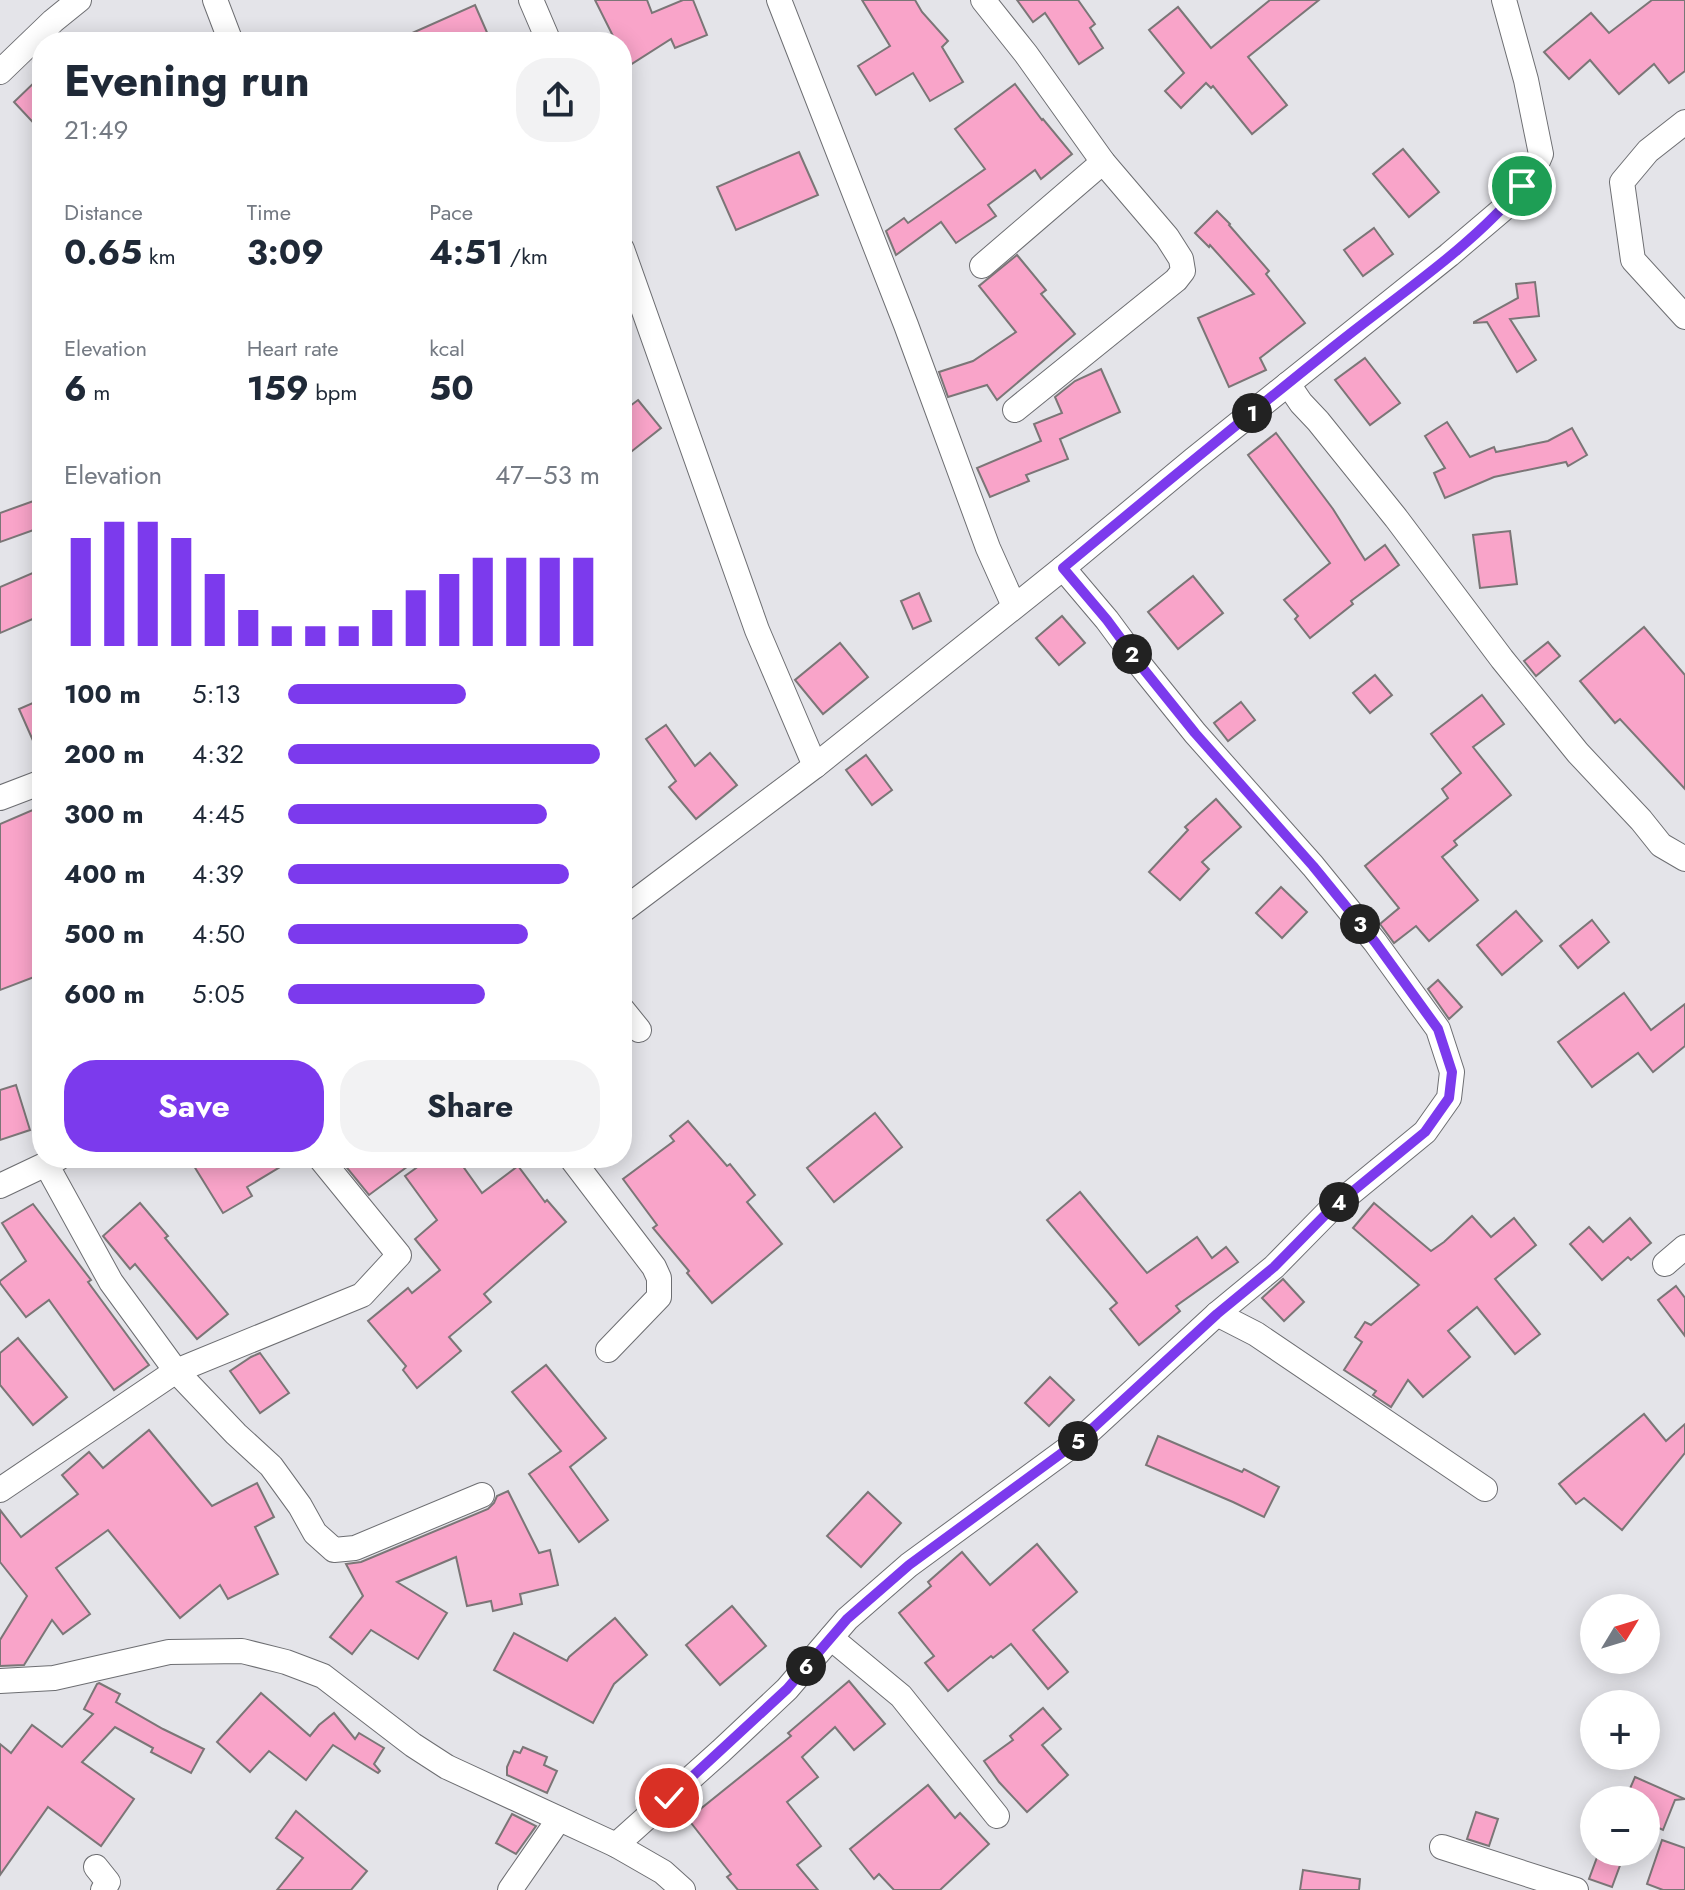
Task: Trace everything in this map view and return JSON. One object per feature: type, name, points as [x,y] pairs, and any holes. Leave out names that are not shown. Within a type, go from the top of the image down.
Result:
[{"type":"street","points":[[42,32],[79,0]]},
{"type":"street","points":[[215,0],[227,32]]},
{"type":"street","points":[[531,0],[545,32]]},
{"type":"street","points":[[779,0],[906,325],[988,548],[1014,606]]},
{"type":"street","points":[[983,0],[1026,54],[1103,162],[1167,237],[1181,259],[1183,271],[1176,280],[1015,410]]},
{"type":"street","points":[[632,903],[815,766],[1502,210],[1535,168],[1541,154],[1526,80],[1504,0]]},
{"type":"street","points":[[0,72],[32,41]]},
{"type":"street","points":[[1685,122],[1648,151],[1622,182],[1633,260],[1685,317]]},
{"type":"street","points":[[982,266],[1103,162]]},
{"type":"street","points":[[632,277],[757,630],[815,766]]},
{"type":"street","points":[[1288,384],[1578,753],[1661,845],[1685,859]]},
{"type":"street","points":[[616,1845],[787,1689],[847,1619],[909,1565],[1081,1439],[1217,1314],[1274,1267],[1330,1210],[1425,1132],[1449,1098],[1452,1072],[1438,1029],[1375,942],[1313,866],[1195,733],[1063,568]]},
{"type":"street","points":[[0,798],[32,786]]},
{"type":"street","points":[[632,1021],[639,1030]]},
{"type":"street","points":[[0,1186],[38,1168]]},
{"type":"street","points":[[56,1168],[111,1282],[176,1371],[271,1466],[315,1533],[334,1550],[355,1548],[482,1495]]},
{"type":"street","points":[[0,1490],[176,1371],[362,1295],[399,1255],[328,1168]]},
{"type":"street","points":[[579,1168],[654,1267],[659,1278],[659,1297],[608,1350]]},
{"type":"street","points":[[1665,1264],[1685,1247]]},
{"type":"street","points":[[1217,1314],[1256,1334],[1485,1489]]},
{"type":"street","points":[[831,1638],[901,1696],[997,1816]]},
{"type":"street","points":[[0,1681],[54,1678],[169,1652],[242,1651],[271,1658],[323,1676],[447,1767],[616,1845],[663,1872],[683,1890]]},
{"type":"street","points":[[510,1890],[559,1819]]},
{"type":"street","points":[[1442,1847],[1576,1890]]},
{"type":"building","points":[[595,0],[647,0],[652,13],[683,0],[693,0],[707,35],[675,48],[671,39],[632,64],[632,32],[611,32]]},
{"type":"building","points":[[862,0],[915,0],[948,41],[942,47],[963,82],[930,101],[913,73],[876,95],[858,66],[890,46]]},
{"type":"building","points":[[1017,0],[1078,0],[1095,24],[1090,28],[1103,48],[1079,64],[1045,13],[1033,22]]},
{"type":"building","points":[[1270,0],[1319,0],[1248,57],[1287,105],[1252,134],[1213,86],[1211,88],[1206,83],[1181,108],[1165,91],[1184,73],[1149,30],[1178,7],[1211,48]]},
{"type":"building","points":[[1652,0],[1685,0],[1685,71],[1669,83],[1654,64],[1619,94],[1590,60],[1569,79],[1544,52],[1591,13],[1609,33]]},
{"type":"building","points":[[475,5],[487,32],[414,32]]},
{"type":"building","points":[[1015,84],[1072,154],[1041,179],[1035,170],[988,205],[996,216],[956,243],[941,222],[896,255],[886,231],[904,218],[908,223],[985,169],[955,129]]},
{"type":"building","points":[[32,85],[32,121],[14,102]]},
{"type":"building","points":[[1403,149],[1439,192],[1409,217],[1373,174]]},
{"type":"building","points":[[799,152],[818,195],[736,230],[717,187]]},
{"type":"building","points":[[1217,211],[1269,271],[1266,274],[1305,323],[1260,358],[1266,370],[1229,387],[1198,318],[1254,294],[1210,245],[1195,233]]},
{"type":"building","points":[[1374,228],[1393,254],[1363,276],[1344,250]]},
{"type":"building","points":[[1017,255],[1046,290],[1041,294],[1075,334],[997,400],[987,385],[948,397],[939,372],[973,361],[1016,332],[979,286]]},
{"type":"building","points":[[1535,282],[1539,316],[1510,319],[1536,360],[1517,372],[1487,322],[1474,322],[1518,298],[1516,284]]},
{"type":"building","points":[[1365,358],[1400,403],[1370,425],[1335,380]]},
{"type":"building","points":[[1101,369],[1120,412],[1060,439],[1068,459],[1026,475],[1029,481],[990,497],[977,468],[1041,441],[1034,424],[1062,413],[1055,397],[1075,381]]},
{"type":"building","points":[[638,400],[661,428],[632,451],[632,404]]},
{"type":"building","points":[[1447,422],[1470,457],[1494,447],[1496,452],[1548,441],[1572,428],[1587,455],[1568,466],[1566,462],[1494,477],[1445,498],[1434,473],[1445,468],[1425,436]]},
{"type":"building","points":[[1276,433],[1333,509],[1365,560],[1385,545],[1399,565],[1351,601],[1353,604],[1310,638],[1295,619],[1298,616],[1284,600],[1330,563],[1248,455]]},
{"type":"building","points":[[32,502],[32,531],[0,542],[0,513]]},
{"type":"building","points":[[1510,531],[1517,584],[1480,588],[1473,535]]},
{"type":"building","points":[[32,573],[32,619],[0,633],[0,587]]},
{"type":"building","points":[[1193,576],[1223,613],[1178,649],[1148,612]]},
{"type":"building","points":[[919,593],[931,621],[913,629],[901,601]]},
{"type":"building","points":[[1062,616],[1085,643],[1059,665],[1036,638]]},
{"type":"building","points":[[1644,627],[1685,675],[1685,789],[1620,719],[1615,723],[1580,681]]},
{"type":"building","points":[[1548,642],[1560,656],[1536,676],[1524,661]]},
{"type":"building","points":[[840,643],[868,677],[823,714],[795,680]]},
{"type":"building","points":[[1375,675],[1392,695],[1370,713],[1353,693]]},
{"type":"building","points":[[1482,695],[1504,724],[1473,747],[1511,795],[1454,841],[1457,845],[1442,857],[1478,900],[1429,941],[1416,926],[1394,943],[1380,924],[1399,908],[1365,866],[1448,798],[1442,789],[1461,773],[1431,734]]},
{"type":"building","points":[[1241,702],[1255,720],[1228,741],[1214,723]]},
{"type":"building","points":[[32,703],[32,738],[19,709]]},
{"type":"building","points":[[666,725],[695,766],[710,753],[737,785],[696,819],[669,787],[676,781],[646,739]]},
{"type":"building","points":[[866,755],[892,790],[872,805],[846,770]]},
{"type":"building","points":[[1216,799],[1241,827],[1202,862],[1209,869],[1180,900],[1149,872],[1188,830],[1185,827]]},
{"type":"building","points":[[32,810],[32,978],[0,990],[0,824]]},
{"type":"building","points":[[1281,887],[1307,912],[1282,938],[1256,913]]},
{"type":"building","points":[[1516,911],[1542,941],[1502,975],[1477,945]]},
{"type":"building","points":[[1592,920],[1609,942],[1578,968],[1560,946]]},
{"type":"building","points":[[1438,980],[1462,1007],[1449,1019],[1428,989]]},
{"type":"building","points":[[1624,993],[1651,1030],[1685,1004],[1685,1046],[1653,1072],[1638,1053],[1592,1087],[1558,1042]]},
{"type":"building","points":[[16,1085],[30,1130],[0,1140],[0,1090]]},
{"type":"building","points":[[875,1113],[902,1147],[834,1202],[807,1168]]},
{"type":"building","points":[[688,1121],[755,1195],[747,1202],[782,1244],[712,1303],[653,1228],[657,1225],[623,1179],[674,1141],[670,1136]]},
{"type":"building","points":[[195,1168],[278,1168],[247,1187],[252,1196],[223,1213]]},
{"type":"building","points":[[347,1168],[405,1168],[369,1195]]},
{"type":"building","points":[[416,1168],[464,1168],[482,1193],[520,1168],[545,1202],[547,1200],[566,1222],[484,1294],[491,1302],[449,1337],[461,1351],[417,1388],[403,1370],[406,1366],[368,1321],[408,1288],[412,1293],[440,1270],[415,1239],[437,1220],[405,1176]]},
{"type":"building","points":[[1080,1192],[1147,1273],[1197,1237],[1212,1258],[1226,1247],[1238,1262],[1176,1306],[1180,1311],[1139,1345],[1110,1309],[1117,1303],[1047,1220]]},
{"type":"building","points":[[140,1203],[228,1314],[197,1339],[135,1264],[130,1269],[103,1236]]},
{"type":"building","points":[[1374,1203],[1431,1251],[1472,1216],[1491,1237],[1514,1218],[1536,1245],[1495,1279],[1540,1334],[1515,1354],[1477,1307],[1448,1331],[1470,1357],[1423,1397],[1408,1380],[1391,1407],[1373,1395],[1376,1391],[1344,1370],[1362,1342],[1355,1337],[1365,1322],[1371,1325],[1419,1285],[1353,1228]]},
{"type":"building","points":[[33,1204],[91,1280],[88,1282],[149,1365],[114,1390],[49,1300],[26,1317],[0,1283],[26,1261],[2,1223]]},
{"type":"building","points":[[1630,1218],[1651,1243],[1631,1260],[1628,1257],[1602,1280],[1570,1244],[1589,1227],[1603,1242]]},
{"type":"building","points":[[1283,1279],[1304,1302],[1284,1321],[1262,1298]]},
{"type":"building","points":[[1676,1286],[1685,1298],[1685,1336],[1658,1300]]},
{"type":"building","points":[[18,1338],[67,1397],[33,1425],[0,1385],[0,1353]]},
{"type":"building","points":[[260,1353],[289,1393],[260,1413],[230,1371]]},
{"type":"building","points":[[546,1365],[606,1438],[570,1467],[608,1520],[579,1542],[529,1474],[561,1451],[512,1392]]},
{"type":"building","points":[[1050,1377],[1074,1400],[1049,1426],[1025,1403]]},
{"type":"building","points":[[1644,1414],[1666,1441],[1685,1424],[1685,1453],[1622,1530],[1584,1498],[1576,1504],[1559,1484]]},
{"type":"building","points":[[149,1430],[212,1506],[257,1483],[274,1517],[255,1527],[278,1574],[228,1599],[220,1585],[180,1618],[108,1530],[56,1568],[90,1614],[63,1634],[52,1620],[24,1665],[0,1666],[0,1640],[27,1596],[0,1562],[0,1510],[21,1537],[78,1494],[62,1475],[89,1452],[103,1468]]},
{"type":"building","points":[[1158,1436],[1242,1472],[1244,1469],[1279,1487],[1264,1517],[1146,1465]]},
{"type":"building","points":[[508,1491],[539,1553],[550,1550],[558,1585],[520,1594],[522,1604],[493,1611],[491,1601],[467,1606],[456,1557],[397,1582],[447,1613],[418,1659],[371,1630],[352,1654],[330,1637],[363,1596],[346,1564],[361,1562],[488,1509],[497,1496]]},
{"type":"building","points":[[868,1492],[901,1523],[861,1567],[827,1536]]},
{"type":"building","points":[[1037,1544],[1077,1592],[1033,1630],[1068,1672],[1048,1689],[1011,1644],[948,1691],[925,1663],[934,1656],[899,1613],[931,1586],[928,1582],[962,1552],[990,1585]]},
{"type":"building","points":[[732,1606],[766,1646],[720,1685],[686,1645]]},
{"type":"building","points":[[615,1618],[647,1655],[614,1684],[593,1723],[494,1670],[514,1633],[567,1661]]},
{"type":"building","points":[[849,1681],[885,1724],[854,1750],[835,1727],[802,1757],[818,1777],[787,1802],[821,1846],[797,1865],[818,1890],[738,1890],[727,1877],[731,1874],[688,1819],[791,1736],[788,1733]]},
{"type":"building","points":[[99,1683],[120,1694],[116,1702],[204,1749],[191,1773],[151,1752],[153,1748],[115,1727],[82,1762],[134,1799],[101,1846],[48,1807],[0,1875],[0,1744],[11,1753],[32,1725],[62,1747],[93,1714],[84,1709]]},
{"type":"building","points":[[261,1693],[310,1736],[334,1713],[355,1739],[359,1733],[384,1748],[374,1764],[380,1771],[378,1773],[333,1745],[306,1780],[269,1751],[250,1772],[217,1742]]},
{"type":"building","points":[[1043,1708],[1061,1729],[1042,1745],[1068,1775],[1027,1812],[984,1761],[1013,1740],[1010,1736]]},
{"type":"building","points":[[523,1747],[547,1757],[544,1765],[557,1771],[547,1793],[507,1775],[514,1751],[520,1753]]},
{"type":"building","points":[[1635,1777],[1655,1786],[1631,1786]]},
{"type":"building","points":[[928,1785],[955,1818],[960,1813],[989,1844],[940,1890],[894,1890],[879,1874],[874,1879],[850,1849]]},
{"type":"building","points":[[1660,1788],[1685,1799],[1675,1800],[1663,1830],[1660,1829]]},
{"type":"building","points":[[296,1811],[367,1871],[351,1890],[277,1890],[303,1858],[276,1838]]},
{"type":"building","points":[[1476,1812],[1498,1819],[1489,1846],[1467,1839]]},
{"type":"building","points":[[512,1814],[536,1826],[516,1854],[496,1843]]},
{"type":"building","points":[[1662,1840],[1685,1848],[1685,1890],[1663,1890],[1647,1884],[1653,1866],[1660,1866]]},
{"type":"building","points":[[1594,1866],[1620,1866],[1612,1887],[1589,1879]]},
{"type":"building","points":[[1303,1870],[1360,1879],[1359,1890],[1300,1890]]},
{"type":"route","points":[[669,1798],[787,1689],[847,1619],[909,1565],[1081,1439],[1217,1314],[1274,1267],[1330,1210],[1425,1132],[1449,1098],[1452,1072],[1438,1029],[1375,942],[1313,866],[1195,733],[1063,568],[1449,255],[1502,210],[1522,186]]}]
